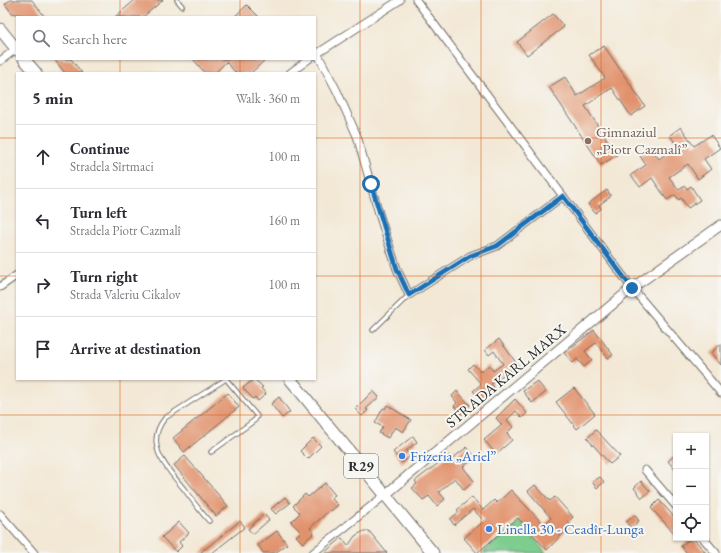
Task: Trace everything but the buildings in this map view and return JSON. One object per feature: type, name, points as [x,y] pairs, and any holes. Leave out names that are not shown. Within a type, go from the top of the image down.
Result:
[{"type":"main road","points":[[0,30],[16,49]]},
{"type":"main road","points":[[25,60],[35,72]]},
{"type":"main road","name":"R29","points":[[291,380],[433,553]]},
{"type":"street","points":[[400,0],[316,54],[337,92],[357,136],[380,217],[397,269],[409,295],[470,256],[497,246],[563,196]]},
{"type":"street","points":[[416,0],[632,288],[721,393]]},
{"type":"street","points":[[0,61],[16,51]]},
{"type":"street","points":[[291,72],[308,60]]},
{"type":"street","name":"STRADA KARL MARX","points":[[313,553],[385,495],[632,288],[721,225]]},
{"type":"street","points":[[0,287],[16,276]]},
{"type":"street","points":[[645,470],[675,505]]},
{"type":"street","points":[[0,514],[34,553]]},
{"type":"street","points":[[706,541],[716,553]]},
{"type":"lane","points":[[177,0],[182,6]]},
{"type":"lane","points":[[373,330],[409,295]]},
{"type":"lane","points":[[209,521],[166,468],[159,455],[156,437],[158,426],[165,418],[224,380]]},
{"type":"lane","points":[[211,452],[255,420],[257,416],[227,380]]},
{"type":"green space","points":[[520,521],[546,553],[482,553]]},
{"type":"place","name":"Gimnaziul „Piotr Cazmalî”","points":[[588,141]]},
{"type":"place","name":"Frizeria „Ariel”","points":[[402,456]]},
{"type":"place","name":"Linella 30 - Ceadîr-Lunga","points":[[489,529]]},
{"type":"route","points":[[371,184],[397,269],[409,295],[470,256],[482,253],[497,246],[563,196],[632,288]]}]
